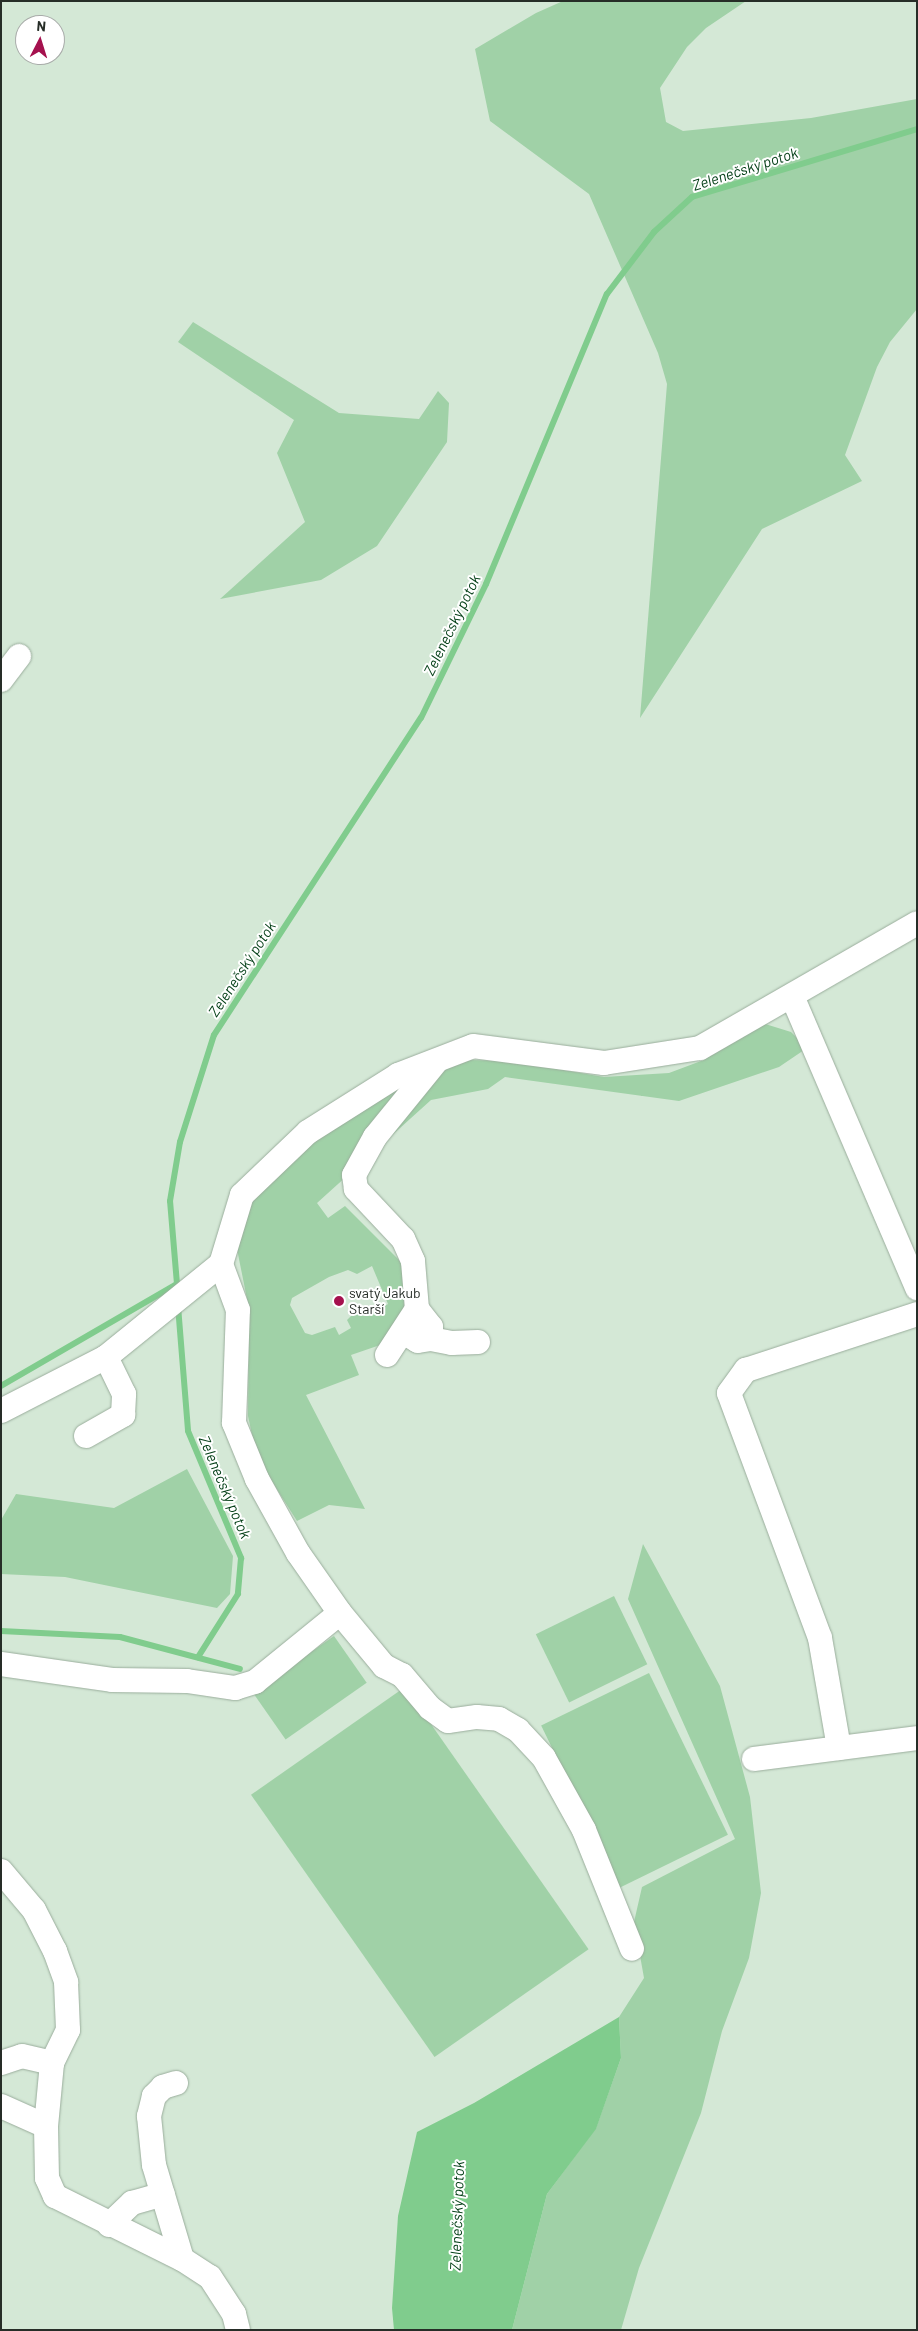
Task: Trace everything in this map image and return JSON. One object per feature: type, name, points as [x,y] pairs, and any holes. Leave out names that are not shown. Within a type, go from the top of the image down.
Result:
[{"type":"street","points":[[1,680],[19,656]]},
{"type":"street","points":[[1,1411],[106,1357],[220,1264],[242,1195],[308,1132],[398,1075],[473,1046],[604,1063],[700,1048],[917,923]]},
{"type":"street","points":[[792,996],[917,1288]]},
{"type":"street","points":[[432,1339],[431,1327],[417,1309],[413,1261],[402,1239],[356,1189],[354,1175],[375,1137],[437,1060]]},
{"type":"street","points":[[220,1264],[238,1310],[234,1422],[257,1479],[298,1553],[340,1613],[384,1666],[402,1675],[430,1708],[448,1721],[477,1717],[499,1719],[518,1730],[544,1758],[584,1830],[632,1949]]},
{"type":"street","points":[[386,1355],[417,1309]]},
{"type":"street","points":[[839,1748],[820,1638],[728,1393],[746,1370],[917,1314]]},
{"type":"street","points":[[403,1332],[418,1341],[432,1339],[452,1343],[478,1342]]},
{"type":"street","points":[[86,1436],[123,1414],[124,1394],[106,1357]]},
{"type":"street","points":[[1,1664],[112,1680],[187,1681],[234,1688],[255,1682],[340,1613]]},
{"type":"street","points":[[754,1759],[917,1738]]},
{"type":"street","points":[[1,1873],[34,1910],[55,1951],[66,1982],[68,2030],[52,2063],[46,2126],[46,2178],[54,2196],[109,2225],[182,2259],[210,2277],[234,2314],[238,2330]]},
{"type":"street","points":[[1,2063],[22,2056],[52,2063]]},
{"type":"street","points":[[176,2083],[163,2087],[154,2096],[149,2116],[154,2165],[182,2259]]},
{"type":"street","points":[[1,2106],[46,2126]]},
{"type":"street","points":[[109,2225],[132,2203],[163,2194]]},
{"type":"shaded area","points":[[563,1],[746,1],[706,28],[687,47],[660,88],[666,122],[683,131],[811,118],[917,99],[917,309],[890,342],[877,367],[845,455],[862,481],[762,529],[640,718],[667,384],[658,353],[589,194],[490,121],[475,49],[536,13]]},
{"type":"shaded area","points":[[193,322],[339,413],[419,419],[438,391],[449,403],[447,442],[377,546],[321,580],[220,599],[305,522],[277,453],[294,420],[178,342]]},
{"type":"shaded area","points":[[759,1022],[791,1032],[807,1048],[779,1067],[679,1101],[505,1077],[488,1089],[431,1100],[317,1203],[328,1218],[345,1206],[404,1265],[404,1309],[383,1344],[351,1355],[359,1375],[306,1395],[365,1509],[329,1505],[297,1521],[264,1469],[254,1444],[248,1416],[249,1309],[235,1239],[247,1204],[326,1130],[405,1080],[471,1060],[511,1061],[604,1077],[669,1073],[701,1061]],"holes":[[[372,1266],[388,1304],[374,1312],[371,1306],[352,1315],[347,1320],[351,1328],[339,1335],[335,1327],[312,1335],[305,1333],[290,1305],[292,1298],[329,1277],[348,1270],[357,1274]]]},
{"type":"shaded area","points":[[187,1469],[233,1556],[230,1594],[217,1608],[65,1577],[1,1574],[1,1520],[16,1494],[114,1508]]},
{"type":"shaded area","points":[[643,1544],[720,1686],[750,1797],[761,1893],[749,1958],[722,2031],[701,2113],[639,2268],[621,2330],[512,2330],[547,2194],[596,2128],[621,2058],[619,2017],[644,1978],[634,1922],[642,1887],[735,1839],[628,1599]]},
{"type":"shaded area","points":[[614,1596],[647,1664],[569,1702],[536,1634]]},
{"type":"shaded area","points":[[334,1636],[367,1683],[286,1739],[253,1693]]},
{"type":"shaded area","points":[[649,1673],[728,1835],[620,1887],[541,1726]]},
{"type":"shaded area","points":[[405,1687],[589,1949],[435,2057],[251,1795]]},
{"type":"water","points":[[619,2017],[621,2058],[596,2129],[547,2194],[512,2330],[394,2330],[392,2308],[398,2216],[417,2132],[474,2103]]},
{"type":"waterway","name":"Zelenečský potok","points":[[1,1386],[177,1284],[170,1201],[180,1142],[214,1035],[421,718],[486,584],[607,294],[654,232],[692,197],[917,129]]},
{"type":"waterway","name":"Zelenečský potok","points":[[178,1306],[188,1431],[241,1558],[238,1594],[198,1657]]},
{"type":"waterway","name":"Zelenečský potok","points":[[1,1631],[120,1637],[240,1669]]},
{"type":"place","name":"svatý Jakub Starší","points":[[339,1301]]}]
